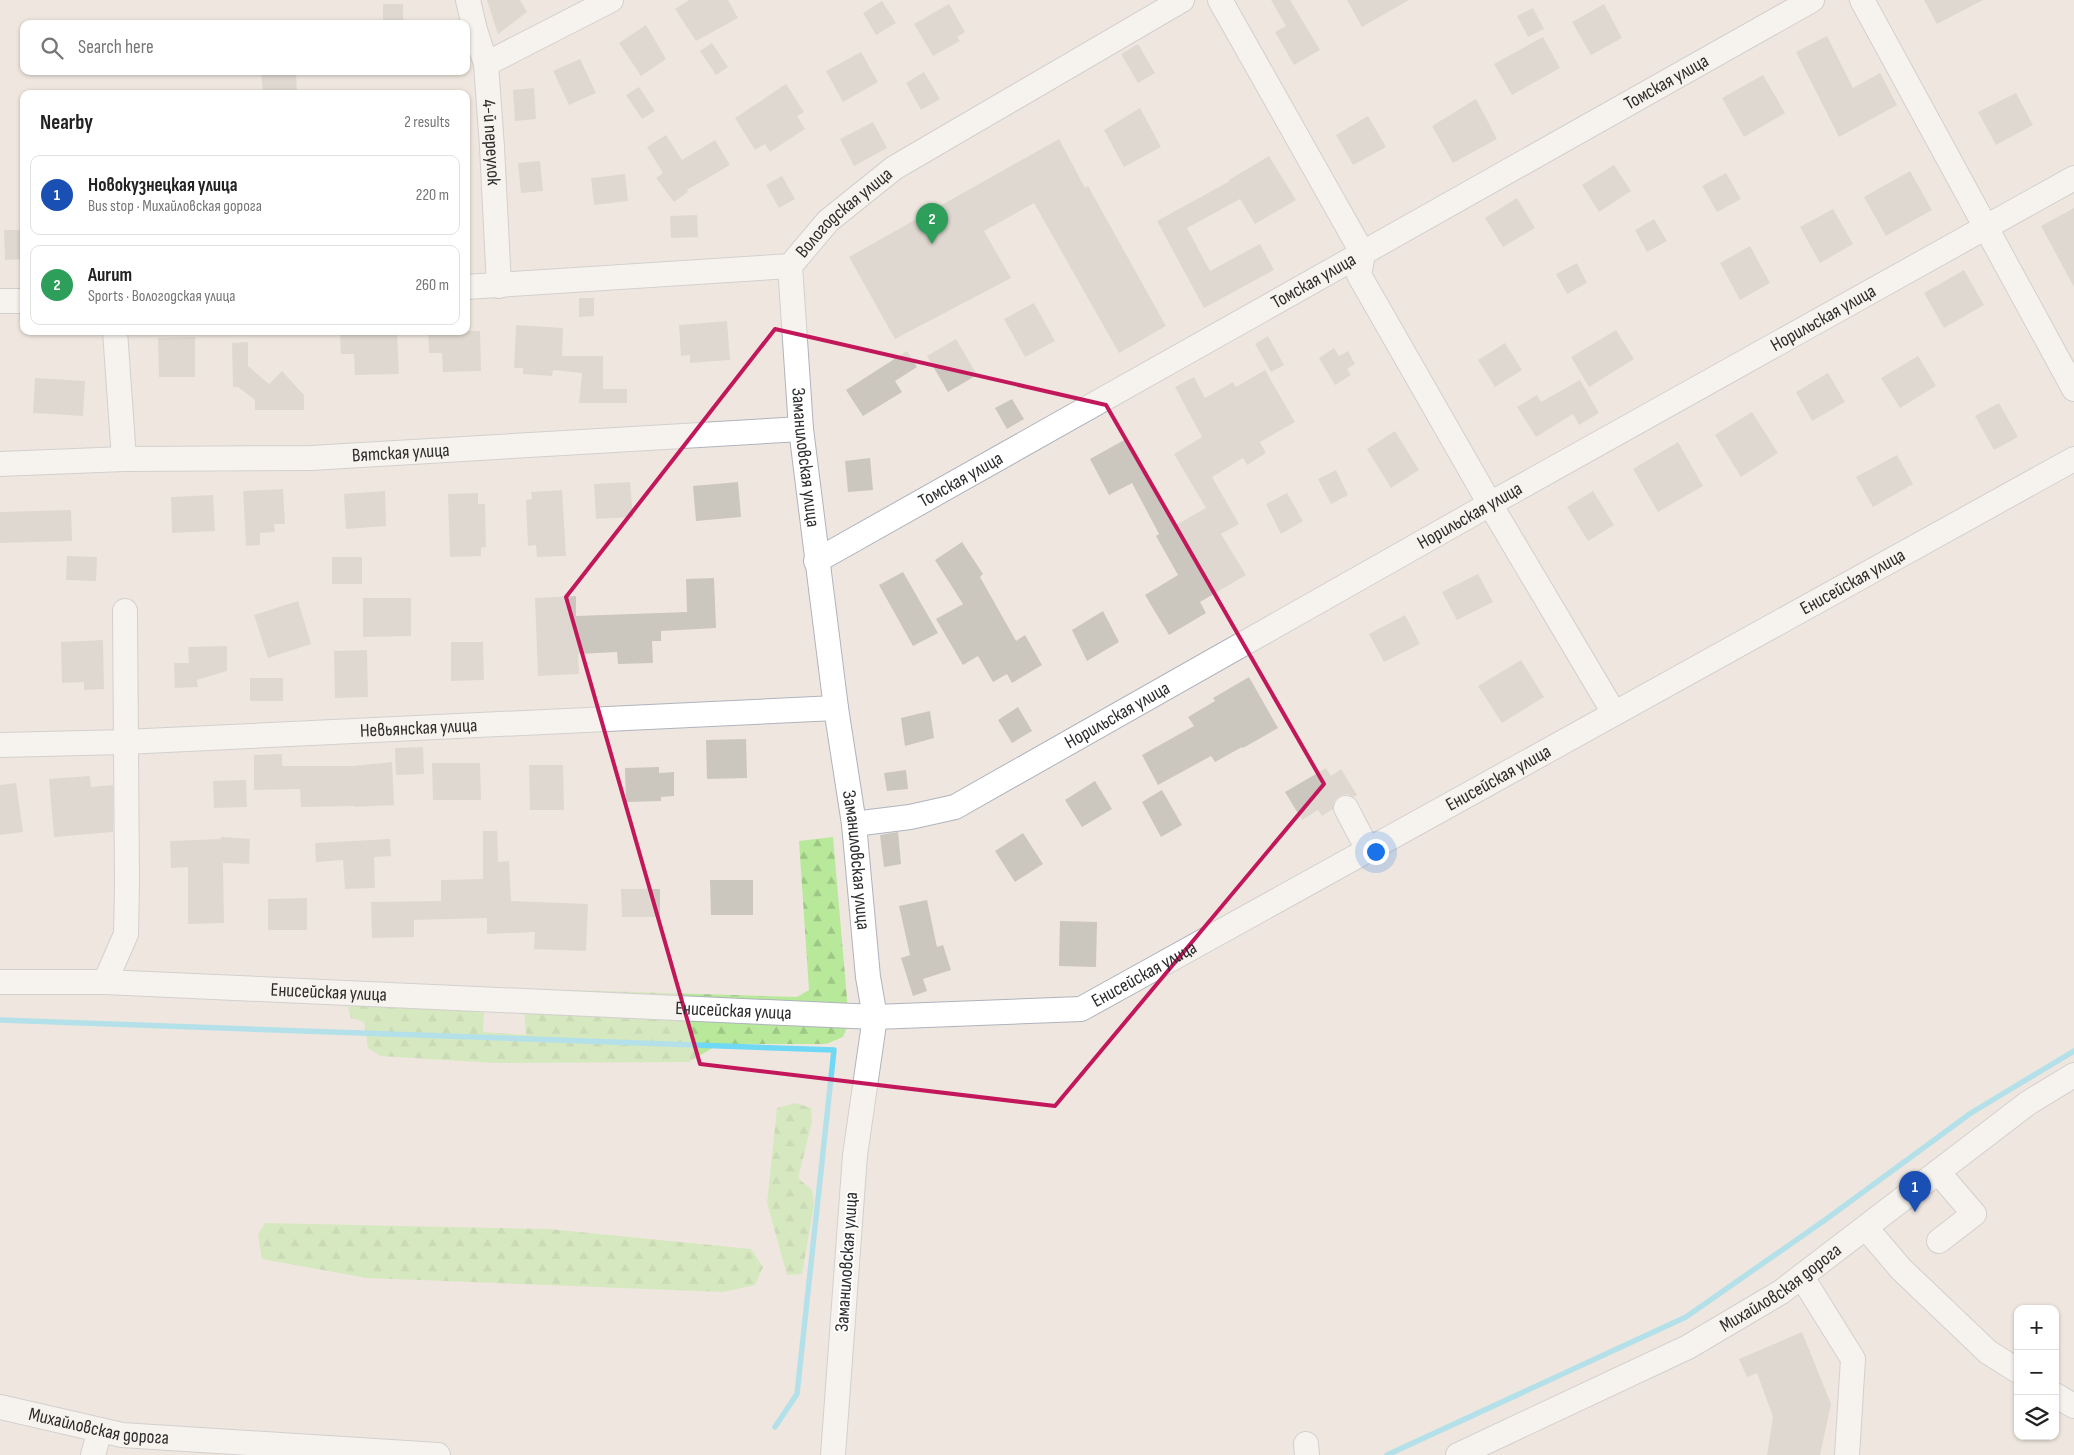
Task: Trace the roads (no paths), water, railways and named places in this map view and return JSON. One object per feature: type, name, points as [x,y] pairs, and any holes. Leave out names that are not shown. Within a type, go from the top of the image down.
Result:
[{"type":"street","name":"4-й переулок","points":[[468,0],[486,64],[499,286]]},
{"type":"street","points":[[486,64],[610,0]]},
{"type":"street","name":"Вологодская улица","points":[[470,287],[790,266],[828,221],[894,168],[1182,0]]},
{"type":"street","points":[[1220,0],[1363,254],[1359,275],[1490,504],[1614,713]]},
{"type":"street","name":"Томская улица","points":[[816,561],[1812,0]]},
{"type":"street","points":[[1862,0],[2074,389]]},
{"type":"street","name":"Норильская улица","points":[[854,824],[910,817],[955,807],[1490,504],[2074,178]]},
{"type":"street","name":"Заманиловская улица","points":[[790,266],[801,429],[816,561],[854,824],[868,977],[875,1017],[855,1155],[833,1455]]},
{"type":"street","points":[[0,301],[20,301]]},
{"type":"street","points":[[115,335],[124,459]]},
{"type":"street","name":"Вятская улица","points":[[0,464],[124,459],[312,458],[801,429]]},
{"type":"street","name":"Енисейская улица","points":[[0,982],[105,982],[875,1017],[1081,1009],[2074,459]]},
{"type":"street","points":[[105,982],[126,934],[125,611]]},
{"type":"street","name":"Невьянская улица","points":[[0,745],[126,742],[836,708]]},
{"type":"street","points":[[1346,808],[1368,850]]},
{"type":"street","name":"Михайловская дорога","points":[[1458,1455],[1688,1347],[1781,1292],[2028,1103],[2074,1075]]},
{"type":"street","points":[[1938,1172],[1974,1214],[1939,1241]]},
{"type":"street","points":[[1866,1228],[1901,1268],[1988,1352],[2014,1368]]},
{"type":"street","points":[[1802,1277],[1853,1358],[1847,1455]]},
{"type":"street","points":[[2059,1397],[2074,1406]]},
{"type":"street","name":"Михайловская дорога","points":[[0,1407],[122,1435],[438,1455]]},
{"type":"street","points":[[93,1455],[100,1430]]},
{"type":"waterway","points":[[0,1020],[834,1050],[797,1394],[775,1427]]},
{"type":"waterway","points":[[1387,1455],[1686,1317],[1825,1220],[1971,1113],[2074,1051]]},
{"type":"place","name":"Aurum","points":[[932,244]]},
{"type":"place","name":"Новокузнецкая улица","points":[[1915,1212]]}]
